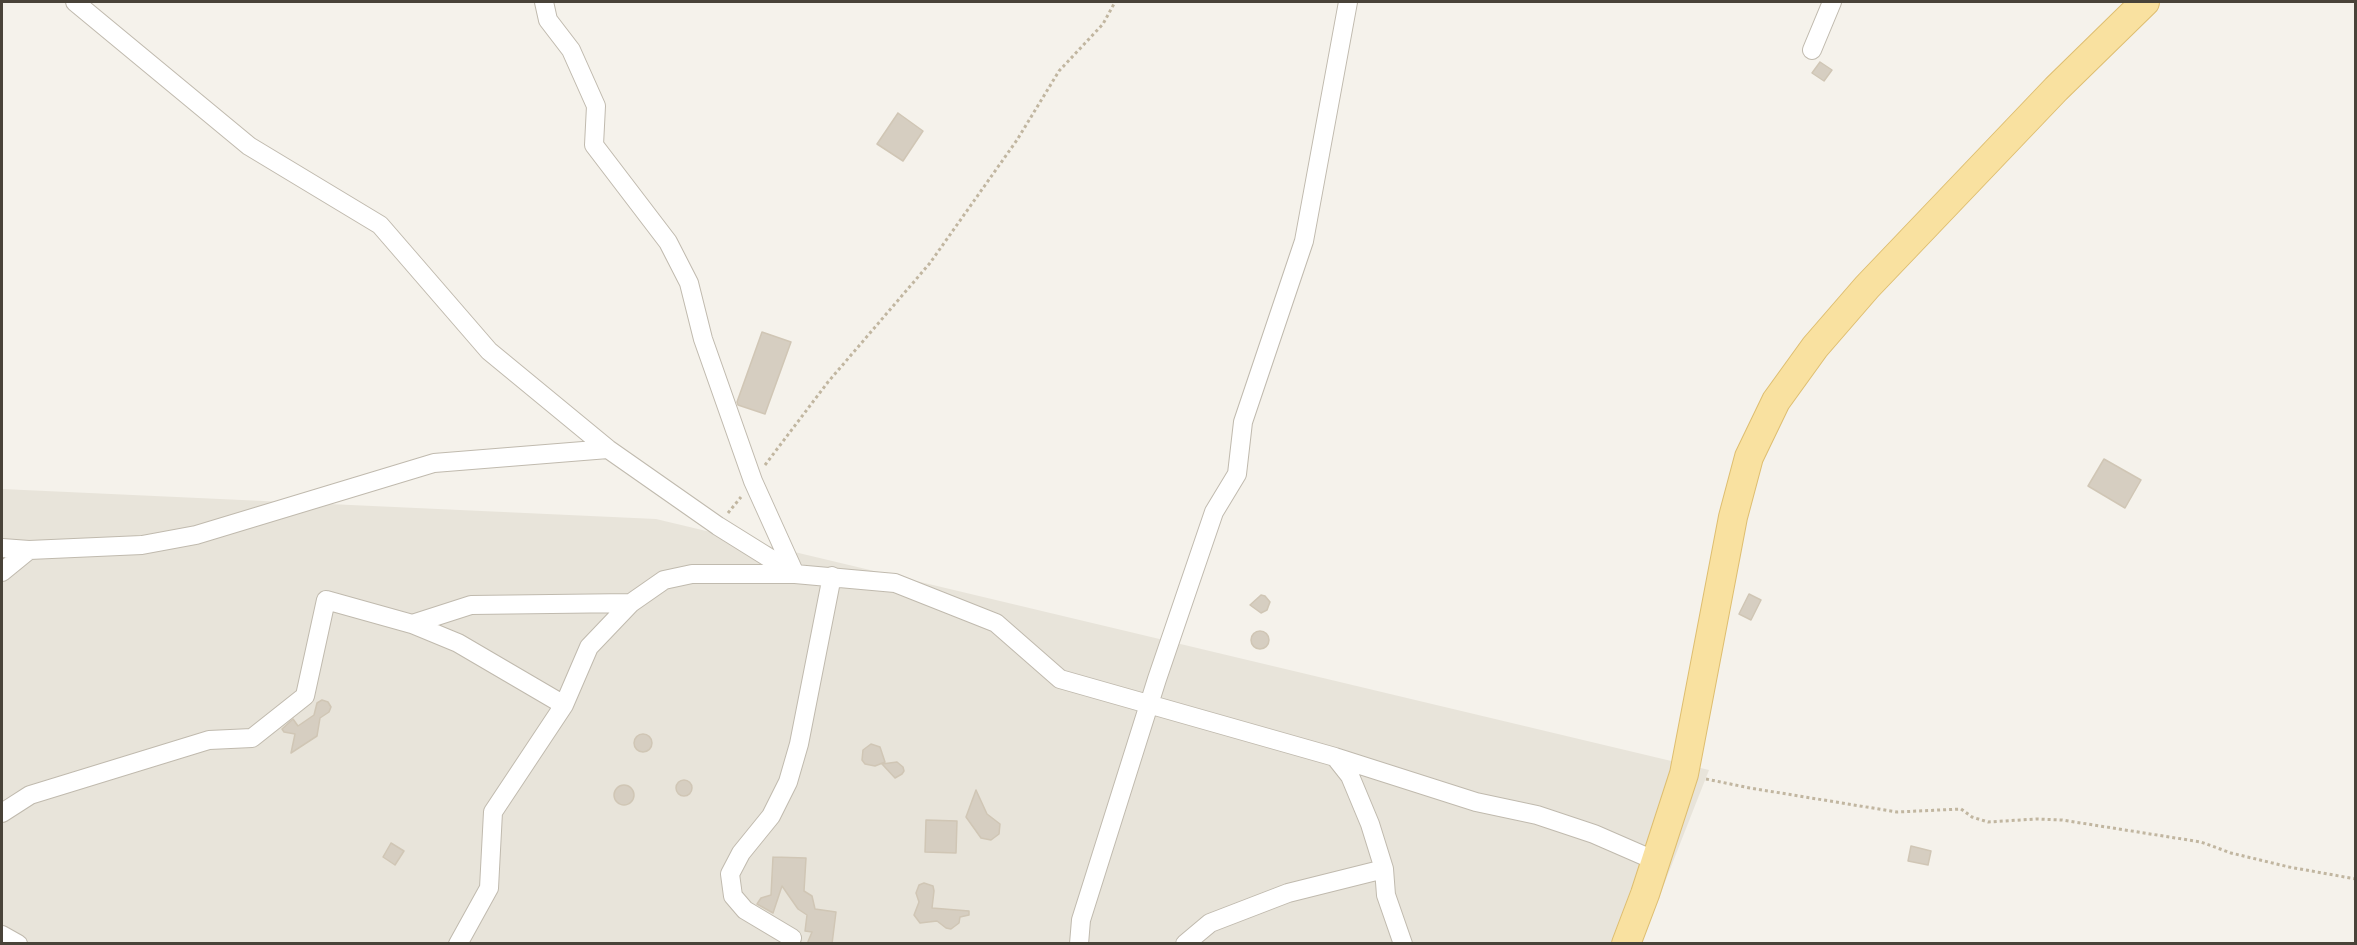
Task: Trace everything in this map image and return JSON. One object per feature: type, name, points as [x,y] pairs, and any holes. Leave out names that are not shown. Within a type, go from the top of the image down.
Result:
[{"type":"main road","points":[[1626,944],[1684,774],[1733,518],[1749,458],[1776,401],[1815,347],[1867,286],[2056,89],[2145,2]]},
{"type":"street","points":[[75,2],[249,146],[380,225],[489,351],[608,449],[718,526],[795,574]]},
{"type":"street","points":[[544,2],[548,20],[571,51],[596,106],[594,145],[668,242],[689,283],[703,339],[753,481],[795,574]]},
{"type":"street","points":[[1079,944],[1081,920],[1214,512],[1237,474],[1243,422],[1304,241],[1348,2]]},
{"type":"street","points":[[1812,50],[1832,2]]},
{"type":"street","points":[[2,548],[29,550],[142,545],[196,535],[434,463],[608,449]]},
{"type":"street","points":[[2,572],[29,550]]},
{"type":"street","points":[[458,944],[489,888],[493,812],[564,705],[589,647],[631,603],[664,580],[692,574],[795,574],[895,584],[996,623],[1060,679],[1335,757],[1476,802],[1537,815],[1594,834],[1656,861]]},
{"type":"street","points":[[792,938],[745,910],[733,896],[730,874],[741,853],[771,816],[788,782],[799,744],[832,576]]},
{"type":"street","points":[[2,813],[30,795],[209,740],[252,738],[305,696],[326,600],[412,624],[458,643],[564,705]]},
{"type":"street","points":[[412,624],[471,605],[631,603]]},
{"type":"street","points":[[1335,757],[1350,776],[1370,824],[1384,868],[1386,895],[1403,944]]},
{"type":"street","points":[[1185,944],[1210,923],[1288,893],[1384,868]]},
{"type":"street","points":[[2,935],[18,944]]},
{"type":"path","points":[[718,526],[828,382],[930,263],[1017,140],[1059,71],[1103,24],[1115,2]]},
{"type":"path","points":[[1684,774],[1750,788],[1897,812],[1961,809],[1972,817],[1988,822],[2062,820],[2201,842],[2231,853],[2289,867],[2355,879]]},
{"type":"shaded area","points":[[2,489],[656,519],[1709,770],[1641,943],[2,944]]},
{"type":"building","points":[[1820,62],[1832,70],[1824,81],[1812,73]]},
{"type":"building","points":[[898,113],[923,131],[903,161],[877,144]]},
{"type":"building","points":[[762,332],[791,342],[765,414],[738,405],[737,402]]},
{"type":"building","points":[[2104,459],[2141,480],[2125,508],[2088,486]]},
{"type":"building","points":[[1749,594],[1761,600],[1751,620],[1739,614]]},
{"type":"building","points":[[1261,595],[1270,602],[1267,610],[1261,613],[1250,605]]},
{"type":"building","points":[[1256,631],[1264,631],[1269,636],[1267,647],[1256,649],[1251,644],[1251,636]]},
{"type":"building","points":[[322,700],[328,702],[331,707],[329,712],[320,718],[317,736],[291,753],[295,734],[284,732],[282,729],[293,719],[298,726],[314,715],[317,703]]},
{"type":"building","points":[[643,734],[649,737],[652,743],[649,749],[643,752],[637,749],[634,743],[637,737]]},
{"type":"building","points":[[871,744],[880,747],[885,762],[875,766],[865,764],[862,760],[863,750]]},
{"type":"building","points":[[897,762],[904,771],[895,778],[882,764]]},
{"type":"building","points":[[684,780],[692,788],[684,796],[676,788]]},
{"type":"building","points":[[624,785],[631,788],[634,795],[631,802],[624,805],[617,802],[614,795],[617,788]]},
{"type":"building","points":[[976,790],[987,814],[1000,824],[999,834],[991,840],[981,838],[966,817]]},
{"type":"building","points":[[926,820],[957,821],[956,853],[925,852]]},
{"type":"building","points":[[391,843],[404,851],[395,865],[383,857]]},
{"type":"building","points":[[1911,846],[1931,851],[1928,865],[1908,861]]},
{"type":"building","points":[[773,857],[806,858],[804,891],[812,896],[815,909],[836,912],[832,944],[807,944],[812,932],[805,931],[807,915],[798,909],[782,886],[773,913],[757,904],[761,898],[771,895]]},
{"type":"building","points":[[924,883],[933,886],[932,908],[969,911],[969,915],[960,917],[959,923],[951,929],[937,921],[920,923],[914,915],[919,902],[916,893],[919,885]]}]
